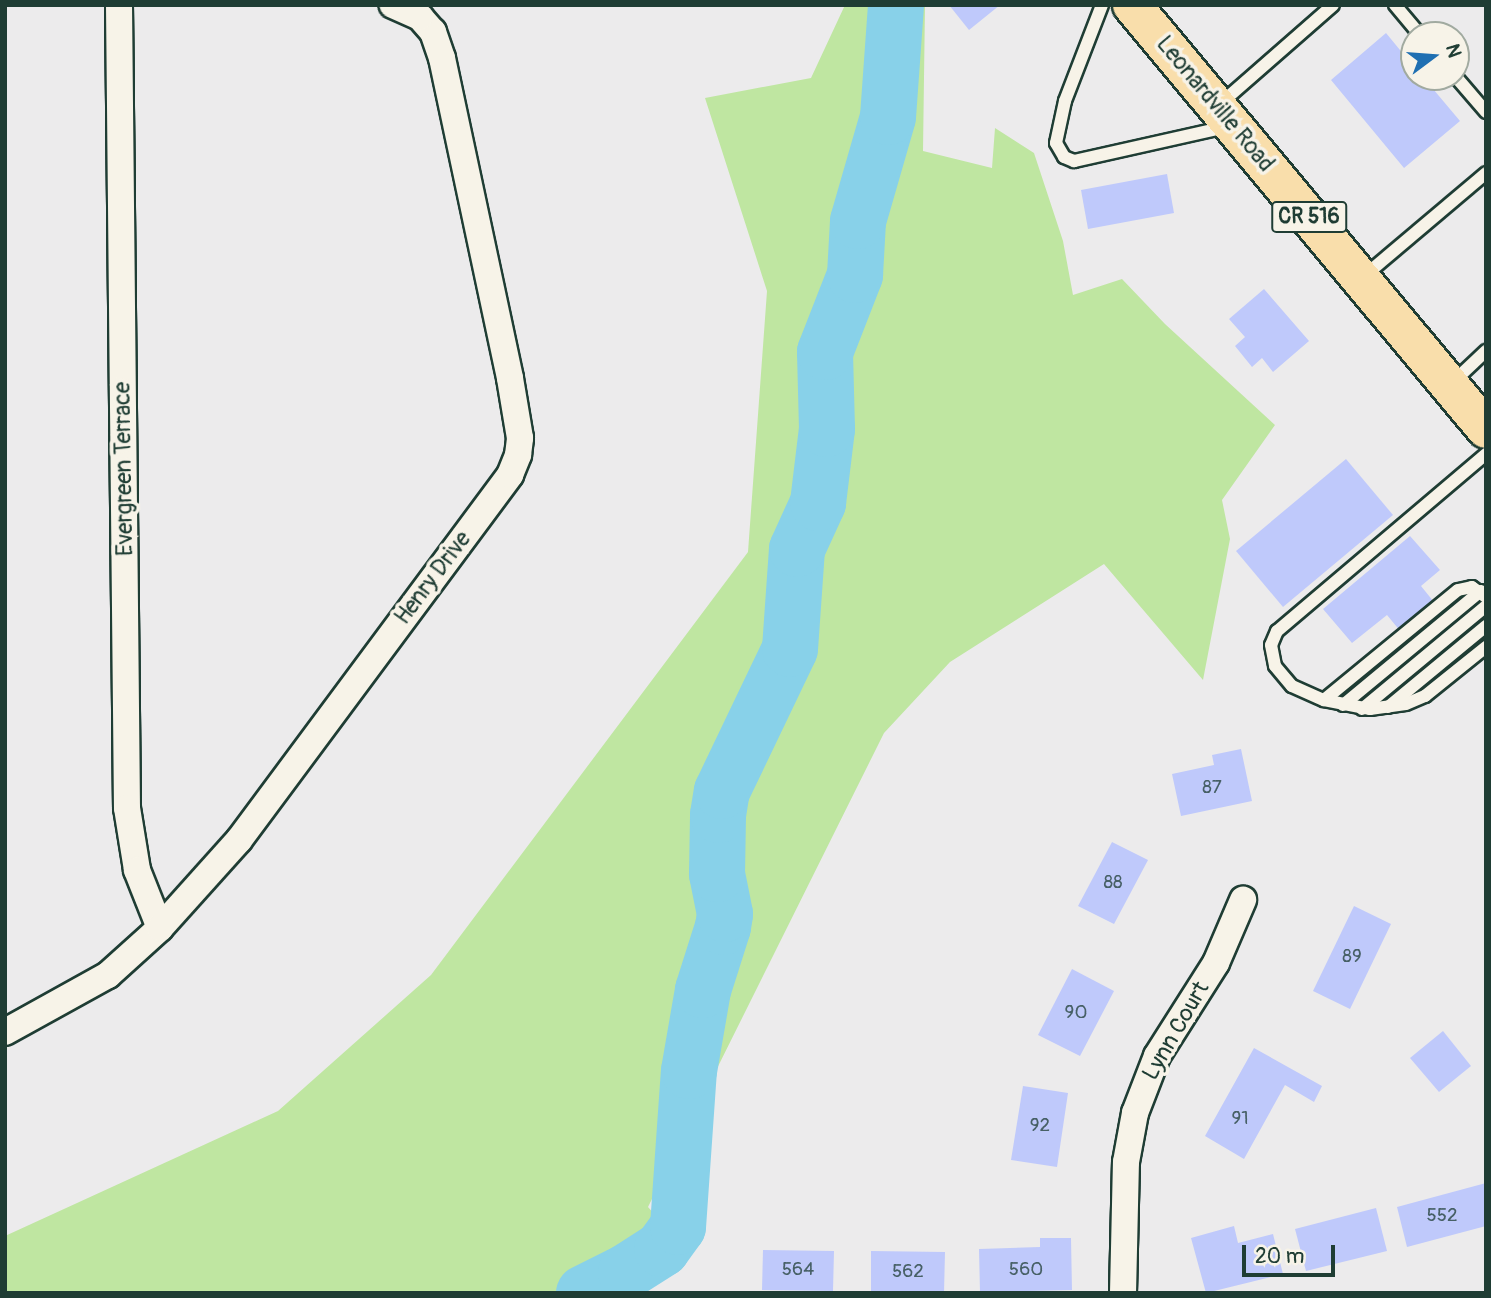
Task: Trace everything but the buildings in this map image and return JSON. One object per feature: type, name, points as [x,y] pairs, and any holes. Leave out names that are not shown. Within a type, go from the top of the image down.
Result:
[{"type":"main road","name":"Leonardville Road","points":[[1132,5],[1486,429]]},
{"type":"street","name":"Evergreen Terrace","points":[[119,5],[127,808],[137,870],[160,928]]},
{"type":"street","name":"Henry Drive","points":[[5,1032],[108,975],[160,928],[239,840],[510,475],[518,455],[520,438],[510,378],[442,58],[433,32],[426,24],[419,17],[393,5]]},
{"type":"street","name":"Lynn Court","points":[[1123,1293],[1126,1162],[1135,1113],[1157,1056],[1216,963],[1242,900]]},
{"type":"lane","points":[[1102,5],[1065,101],[1056,143],[1064,157],[1074,161],[1225,116],[1334,5]]},
{"type":"lane","points":[[1395,5],[1408,21]]},
{"type":"lane","points":[[1468,91],[1486,112]]},
{"type":"lane","points":[[1361,279],[1486,173]]},
{"type":"lane","points":[[1450,385],[1486,351]]},
{"type":"lane","points":[[1486,454],[1277,631],[1271,645],[1272,655],[1282,676],[1292,686],[1324,700],[1362,709],[1388,707],[1425,696],[1486,647]]},
{"type":"lane","points":[[1324,700],[1454,593],[1468,587],[1483,594],[1343,705]]},
{"type":"lane","points":[[1362,709],[1486,606]]},
{"type":"lane","points":[[1388,707],[1486,626]]},
{"type":"green space","points":[[845,5],[925,5],[923,151],[992,168],[995,128],[1034,153],[1063,241],[1073,295],[1122,279],[1165,324],[1275,425],[1222,500],[1230,539],[1203,680],[1104,564],[950,662],[884,733],[648,1207],[681,1244],[626,1293],[5,1293],[5,1236],[278,1111],[431,975],[748,552],[767,291],[705,98],[811,78]]},
{"type":"waterway","points":[[584,1293],[626,1272],[662,1249],[678,1227],[689,1071],[703,990],[725,914],[717,874],[718,815],[722,791],[790,649],[797,549],[818,503],[827,429],[825,352],[855,275],[858,221],[888,117],[896,5]]}]
